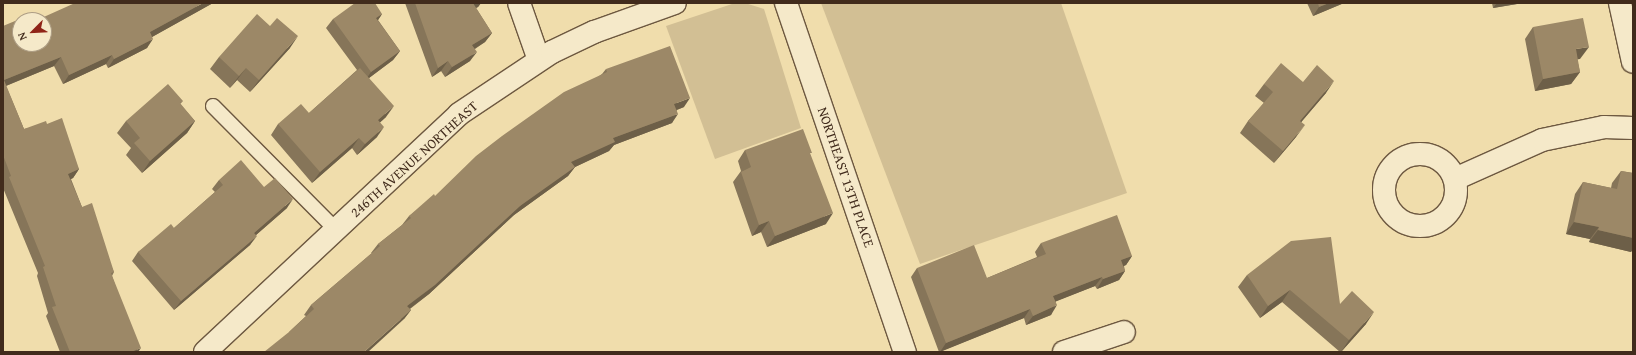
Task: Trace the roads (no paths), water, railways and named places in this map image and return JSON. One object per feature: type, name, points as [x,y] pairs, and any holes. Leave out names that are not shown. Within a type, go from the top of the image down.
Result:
[{"type":"street","points":[[519,3],[539,60]]},
{"type":"street","name":"246TH AVENUE NORTHEAST","points":[[205,352],[459,114],[539,60],[594,32],[675,3]]},
{"type":"street","name":"NORTHEAST 13TH PLACE","points":[[786,3],[905,352]]},
{"type":"street","points":[[1620,3],[1633,62]]},
{"type":"street","points":[[1455,179],[1542,140],[1604,127],[1633,128]]},
{"type":"street","points":[[1064,352],[1124,332]]},
{"type":"lane","points":[[213,106],[336,230]]}]
